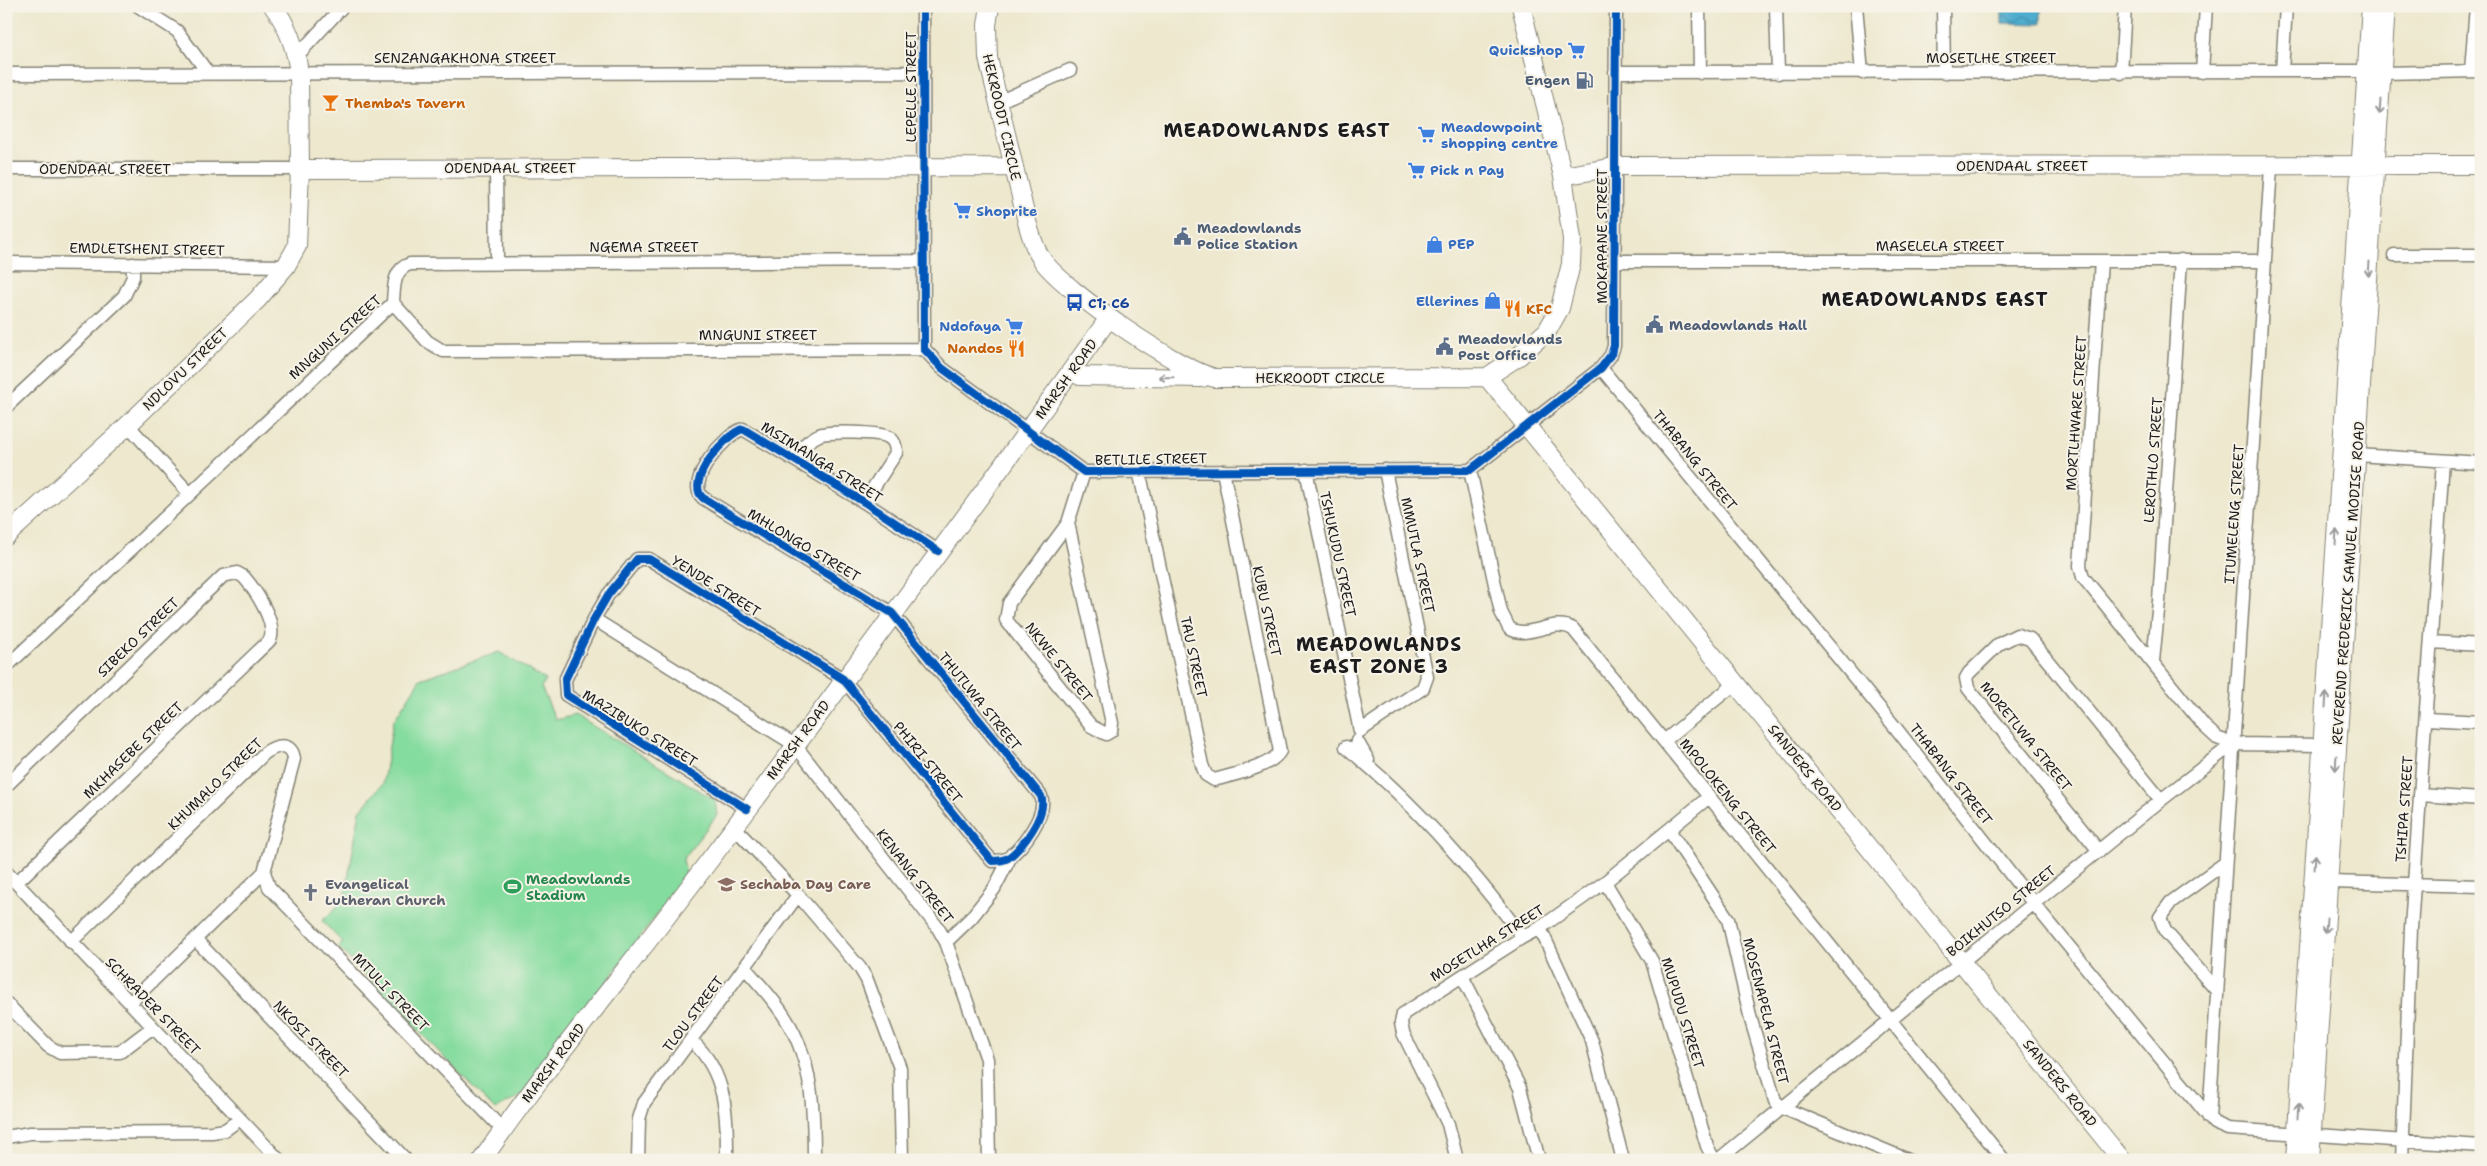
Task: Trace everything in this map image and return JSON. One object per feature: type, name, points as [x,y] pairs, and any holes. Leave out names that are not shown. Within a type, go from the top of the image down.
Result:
[{"type":"street","points":[[138,6],[177,31],[208,73]]},
{"type":"street","name":"NDLOVU STREET","points":[[6,536],[128,425],[258,298],[286,266],[295,252],[298,236],[300,169],[298,65],[287,28],[273,6]]},
{"type":"street","points":[[298,65],[343,6]]},
{"type":"street","name":"LEPELLE STREET","points":[[923,6],[924,167]]},
{"type":"street","name":"HEKROODT CIRCLE","points":[[990,6],[986,43],[1013,167],[1032,238],[1043,260],[1060,279],[1109,318],[1185,366],[1215,378],[1487,377]]},
{"type":"street","points":[[1487,377],[1534,344],[1547,331],[1560,308],[1567,284],[1572,239],[1563,176],[1521,6]]},
{"type":"street","name":"MOKAPANE STREET","points":[[1526,425],[1601,368],[1611,355],[1614,346],[1616,6]]},
{"type":"street","points":[[1699,6],[1700,73]]},
{"type":"street","points":[[1776,6],[1778,73]]},
{"type":"street","points":[[1856,6],[1862,73]]},
{"type":"street","points":[[1943,6],[1944,73]]},
{"type":"street","points":[[2121,73],[2125,6]]},
{"type":"street","points":[[2202,72],[2206,6]]},
{"type":"street","points":[[2282,71],[2286,6]]},
{"type":"street","name":"REVEREND FREDERICK SAMUEL MODISE ROAD","points":[[2370,6],[2374,72]]},
{"type":"street","name":"REVEREND FREDERICK SAMUEL MODISE ROAD","points":[[2310,1160],[2304,1135],[2323,745],[2374,72],[2386,6]]},
{"type":"street","points":[[2476,7],[2476,71]]},
{"type":"street","name":"SENZANGAKHONA STREET","points":[[6,74],[208,73],[298,65],[924,72]]},
{"type":"street","points":[[998,102],[1070,70]]},
{"type":"street","name":"MOSETLHE STREET","points":[[1615,72],[2121,73],[2476,71]]},
{"type":"street","name":"REVEREND FREDERICK SAMUEL MODISE ROAD","points":[[2295,1160],[2304,1135],[2329,882],[2356,455],[2368,165]]},
{"type":"street","name":"ODENDAAL STREET","points":[[1563,176],[1614,166],[2271,167],[2481,165]]},
{"type":"street","points":[[924,167],[924,349]]},
{"type":"street","name":"ODENDAAL STREET","points":[[6,169],[1013,167]]},
{"type":"street","name":"ITUMELENG STREET","points":[[2208,1118],[2271,167]]},
{"type":"street","points":[[496,168],[496,262]]},
{"type":"street","points":[[2394,255],[2481,255]]},
{"type":"street","name":"LEROTHLO STREET","points":[[2153,660],[2159,600],[2181,260]]},
{"type":"street","name":"NGEMA STREET","points":[[393,303],[395,279],[400,269],[405,265],[496,262],[924,261]]},
{"type":"street","name":"MASELELA STREET","points":[[1616,261],[2265,261]]},
{"type":"street","name":"MORTLHWARE STREET","points":[[2101,261],[2080,566],[2085,580],[2153,660]]},
{"type":"street","name":"EMDLETSHENI STREET","points":[[6,263],[286,266]]},
{"type":"street","points":[[6,408],[124,296],[133,277],[133,264]]},
{"type":"street","name":"MNGUNI STREET","points":[[6,667],[393,303],[426,341],[443,351],[924,349]]},
{"type":"street","name":"MARSH ROAD","points":[[482,1160],[555,1058],[636,958],[734,828],[1109,318]]},
{"type":"street","name":"BETLILE STREET","points":[[924,349],[942,368],[1084,472],[1139,470],[1470,470]]},
{"type":"street","name":"THABANG STREET","points":[[1601,368],[1889,720],[2034,904],[2208,1118],[2221,1127],[2228,1129],[2481,1146]]},
{"type":"street","points":[[1072,370],[1080,376],[1215,378]]},
{"type":"street","points":[[1056,392],[1118,376]]},
{"type":"street","name":"SANDERS ROAD","points":[[1487,377],[2122,1160]]},
{"type":"street","points":[[128,425],[189,493]]},
{"type":"street","points":[[1470,470],[1526,425]]},
{"type":"street","name":"MSIMANGA STREET","points":[[702,498],[697,490],[699,478],[718,448],[743,429],[864,502],[938,551]]},
{"type":"street","points":[[792,458],[811,439],[822,434],[874,434],[888,437],[895,445],[896,453],[864,502]]},
{"type":"street","points":[[2356,455],[2481,463]]},
{"type":"street","name":"TSHIPA STREET","points":[[2402,1160],[2414,884],[2427,719],[2443,461]]},
{"type":"street","name":"TAU STREET","points":[[1139,470],[1202,765],[1206,775],[1214,780],[1266,764],[1277,757]]},
{"type":"street","name":"TSHUKUDU STREET","points":[[1306,470],[1354,740]]},
{"type":"street","name":"MMUTLA STREET","points":[[1354,740],[1422,688],[1427,677],[1386,470]]},
{"type":"street","name":"MPOLOKENG STREET","points":[[1470,470],[1501,612],[1509,628],[1520,632],[1556,625],[1573,629],[2004,1160]]},
{"type":"street","name":"KUBU STREET","points":[[1222,471],[1280,751],[1277,757]]},
{"type":"street","points":[[1068,523],[1084,472]]},
{"type":"street","name":"MHLONGO STREET","points":[[702,498],[892,613]]},
{"type":"street","name":"NKWE STREET","points":[[1068,523],[1112,723],[1111,731],[1102,734],[1091,726],[1006,620],[1010,603],[1068,523]]},
{"type":"street","name":"YENDE STREET","points":[[594,619],[631,564],[636,559],[647,558],[843,679]]},
{"type":"street","name":"SIBEKO STREET","points":[[6,786],[223,576],[237,573],[247,580],[271,623],[272,634],[270,640]]},
{"type":"street","name":"THUTLWA STREET","points":[[892,613],[1042,798],[1043,807],[1036,823],[1012,854]]},
{"type":"street","points":[[594,619],[795,745]]},
{"type":"street","name":"MAZIBUKO STREET","points":[[594,619],[565,680],[566,696],[747,808]]},
{"type":"street","name":"MORETLWA STREET","points":[[2099,851],[1968,688],[1966,678],[1969,673],[1999,644],[2017,635],[2030,639],[2161,800]]},
{"type":"street","name":"MKHASEBE STREET","points":[[16,883],[270,640]]},
{"type":"street","points":[[2431,642],[2481,645]]},
{"type":"street","points":[[2153,660],[2212,735],[2233,744],[2323,745]]},
{"type":"street","name":"PHIRI STREET","points":[[843,679],[992,861],[1003,861],[1012,854]]},
{"type":"street","points":[[1664,741],[1736,683]]},
{"type":"street","points":[[2427,719],[2481,722]]},
{"type":"street","points":[[1354,740],[1373,769],[1436,833],[1524,937]]},
{"type":"street","name":"BOIKHUTSO STREET","points":[[1718,1160],[2161,800],[2233,744]]},
{"type":"street","name":"KENANG STREET","points":[[795,745],[946,942],[986,1052],[989,1075],[989,1160]]},
{"type":"street","name":"KHUMALO STREET","points":[[71,942],[265,754],[275,746],[284,746],[291,750],[294,759],[264,872]]},
{"type":"street","points":[[2420,795],[2481,799]]},
{"type":"street","name":"MOSETLHA STREET","points":[[1457,1160],[1448,1124],[1403,1033],[1401,1023],[1407,1011],[1540,928],[1605,882],[1709,797]]},
{"type":"street","points":[[734,828],[798,895],[860,968],[867,980],[900,1068],[902,1160]]},
{"type":"street","name":"MOSENAPELA STREET","points":[[1669,830],[1728,919],[1772,1098],[1783,1108]]},
{"type":"street","points":[[946,942],[971,918],[994,889],[1012,854]]},
{"type":"street","points":[[2217,992],[2164,931],[2160,917],[2172,902],[2224,863]]},
{"type":"street","name":"SCHRADER STREET","points":[[6,872],[279,1160]]},
{"type":"street","points":[[130,1003],[264,872]]},
{"type":"street","name":"MTULI STREET","points":[[264,872],[264,877],[273,892],[502,1130]]},
{"type":"street","name":"MUPUDU STREET","points":[[1605,882],[1652,961],[1707,1146],[1714,1160]]},
{"type":"street","points":[[2329,882],[2481,886]]},
{"type":"street","name":"TLOU STREET","points":[[638,1160],[639,1119],[644,1102],[692,1041],[798,895]]},
{"type":"street","points":[[1540,928],[1592,1041],[1623,1160]]},
{"type":"street","name":"NKOSI STREET","points":[[195,939],[406,1160]]},
{"type":"street","points":[[745,968],[788,1020],[802,1056],[813,1098],[814,1160]]},
{"type":"street","points":[[1462,976],[1520,1088],[1539,1160]]},
{"type":"street","points":[[6,1003],[48,1046],[60,1053],[120,1052],[153,1027]]},
{"type":"street","points":[[692,1041],[705,1052],[717,1076],[725,1109],[727,1160]]},
{"type":"street","points":[[1783,1108],[1908,1160]]},
{"type":"street","points":[[6,1137],[30,1133],[212,1132],[225,1130],[240,1119]]},
{"type":"green space","name":"Meadowlands Stadium","points":[[499,652],[546,680],[541,687],[556,720],[575,715],[715,800],[717,815],[683,859],[686,875],[524,1094],[495,1110],[338,947],[343,943],[322,921],[344,900],[360,811],[383,783],[393,722],[420,679]]},
{"type":"water","points":[[2002,6],[2041,6],[2041,24],[2002,23]]},
{"type":"cycle path","points":[[923,6],[924,349],[942,368],[1084,472],[1470,470],[1601,368],[1611,355],[1614,346],[1616,6]]},
{"type":"cycle path","points":[[747,809],[566,695],[565,680],[594,619],[608,595],[637,559],[649,559],[843,679],[992,861],[1008,858],[1026,839],[1041,812],[1041,796],[892,613],[703,498],[699,491],[699,481],[709,459],[718,448],[736,432],[743,429],[864,502],[938,551]]},
{"type":"place","name":"Quickshop","points":[[1577,50]]},
{"type":"place","name":"Engen","points":[[1584,80]]},
{"type":"place","name":"Themba's Tavern","points":[[331,103]]},
{"type":"place","name":"Meadowpoint shopping centre","points":[[1427,135]]},
{"type":"place","name":"Pick n Pay","points":[[1416,170]]},
{"type":"place","name":"Shoprite","points":[[962,211]]},
{"type":"place","name":"Meadowlands Police Station","points":[[1183,236]]},
{"type":"place","name":"PEP","points":[[1434,244]]},
{"type":"place","name":"Ellerines","points":[[1493,301]]},
{"type":"place","name":"C1; C6","points":[[1074,303]]},
{"type":"place","name":"KFC","points":[[1512,309]]},
{"type":"place","name":"Meadowlands Hall","points":[[1655,325]]},
{"type":"place","name":"Ndofaya","points":[[1015,326]]},
{"type":"place","name":"Meadowlands Post Office","points":[[1444,347]]},
{"type":"place","name":"Nandos","points":[[1017,348]]},
{"type":"place","name":"Sechaba Day Care","points":[[726,884]]},
{"type":"place","name":"Meadowlands Stadium","points":[[512,887]]},
{"type":"place","name":"Evangelical Lutheran Church","points":[[311,892]]},
{"type":"district","name":"MEADOWLANDS EAST","points":[[1277,130]]},
{"type":"district","name":"MEADOWLANDS EAST","points":[[1935,299]]},
{"type":"district","name":"MEADOWLANDS EAST ZONE 3","points":[[1379,655]]}]
